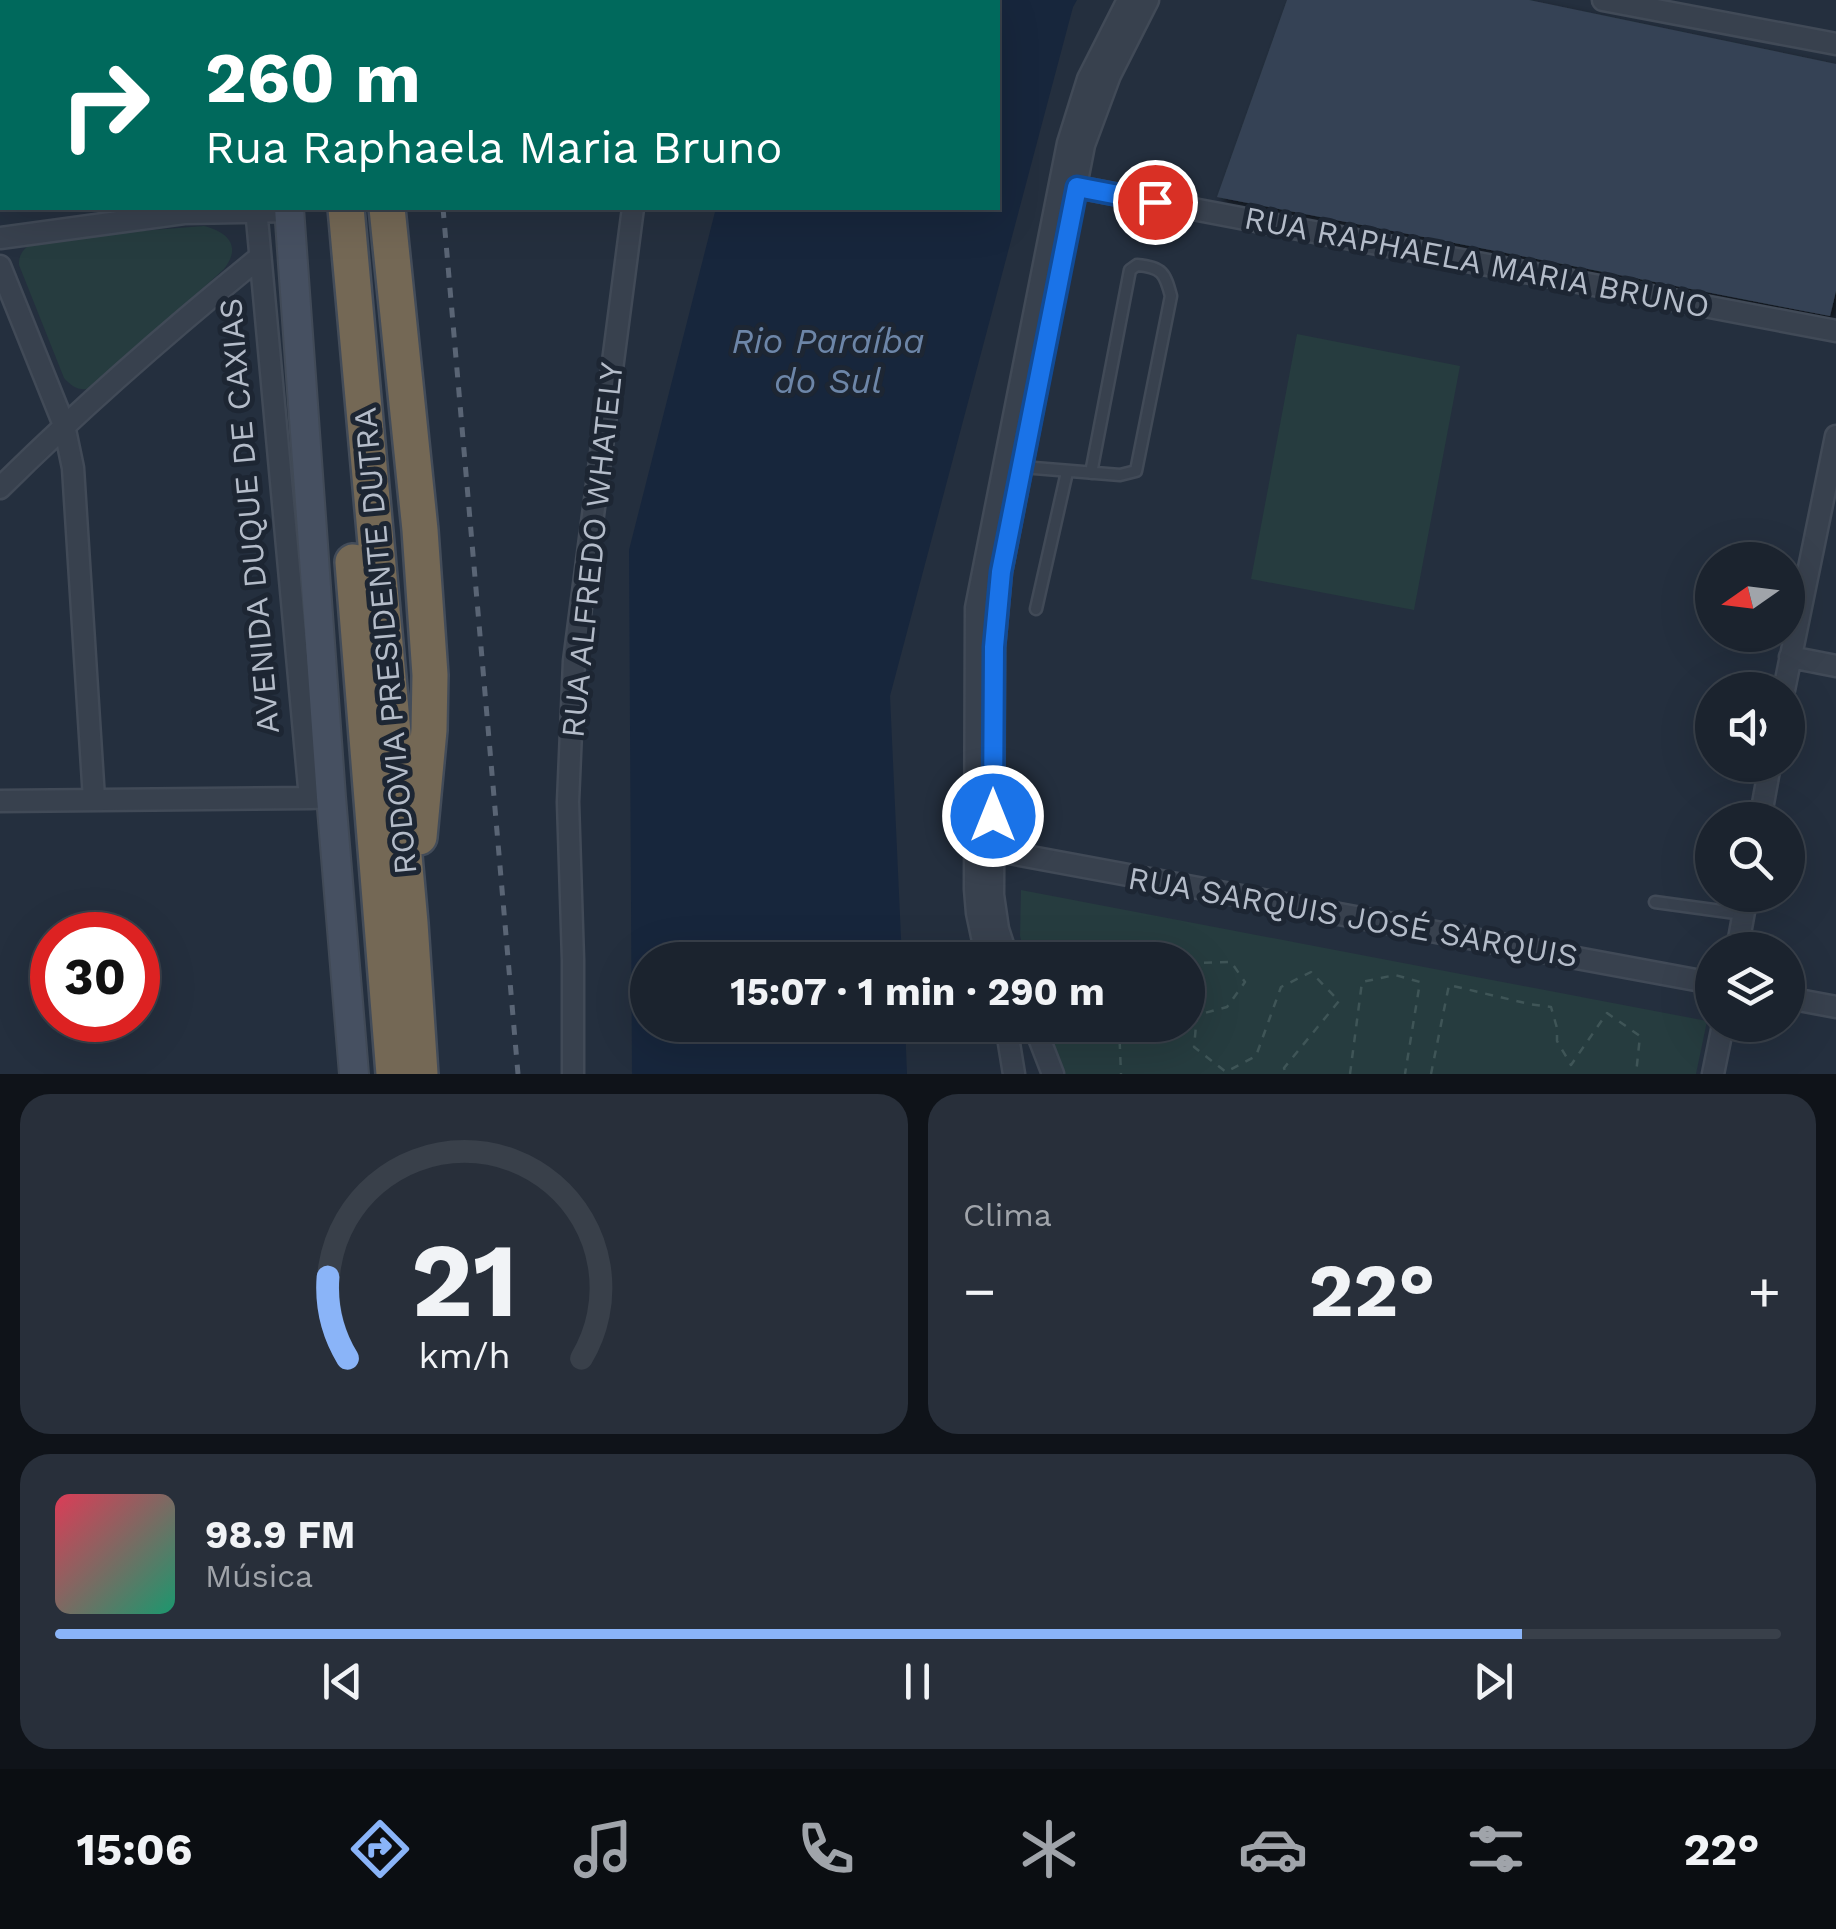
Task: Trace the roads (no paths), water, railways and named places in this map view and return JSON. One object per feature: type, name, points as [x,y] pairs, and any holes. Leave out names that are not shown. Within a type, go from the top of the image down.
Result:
[{"type":"highway","name":"RODOVIA PRESIDENTE DUTRA","points":[[300,210],[381,891],[394,1074]]},
{"type":"highway","name":"RODOVIA PRESIDENTE DUTRA","points":[[346,210],[420,1074]]},
{"type":"highway","points":[[387,210],[420,530],[430,675],[429,730],[410,923]]},
{"type":"street","points":[[1002,942],[993,895],[994,647],[1001,572],[1069,183],[1068,142],[1088,79],[1128,0]]},
{"type":"street","points":[[984,942],[975,889],[976,608],[1069,183],[1110,75],[1148,0]]},
{"type":"street","points":[[1603,0],[1836,44]]},
{"type":"street","name":"RUA RAPHAELA MARIA BRUNO","points":[[1069,183],[1836,331]]},
{"type":"street","points":[[0,238],[184,213],[256,210]]},
{"type":"street","name":"AVENIDA DUQUE DE CAXIAS","points":[[256,210],[354,1074]]},
{"type":"street","name":"AVENIDA DUQUE DE CAXIAS","points":[[300,210],[294,282],[321,797]]},
{"type":"street","name":"RUA ALFREDO WHATELY","points":[[573,1074],[568,802],[574,661],[633,210]]},
{"type":"street","points":[[0,488],[64,426],[260,258]]},
{"type":"street","points":[[0,266],[64,426],[73,468],[94,799]]},
{"type":"street","points":[[263,286],[294,282]]},
{"type":"street","points":[[1787,672],[1836,436]]},
{"type":"street","points":[[1790,657],[1836,666]]},
{"type":"street","points":[[0,801],[321,797]]},
{"type":"street","name":"RUA SARQUIS JOSÉ SARQUIS","points":[[993,850],[1695,980]]},
{"type":"street","points":[[1805,1002],[1836,1008]]},
{"type":"street","points":[[1009,1042],[1014,1074]]},
{"type":"street","points":[[1041,1042],[1053,1074]]},
{"type":"street","points":[[1714,1074],[1720,1042]]},
{"type":"lane","points":[[1021,467],[1067,472],[1120,475],[1136,470],[1172,296],[1166,277],[1154,266],[1138,264],[1130,270],[1092,473]]},
{"type":"lane","points":[[1036,608],[1067,472]]},
{"type":"lane","points":[[1655,902],[1695,903]]},
{"type":"water","name":"Rio Paraíba do Sul","points":[[1000,0],[1077,0],[890,696],[901,942],[631,942],[629,550],[715,210],[1000,210]]},
{"type":"water","name":"Rio Paraíba do Sul","points":[[632,1042],[906,1042],[907,1074],[632,1074]]},
{"type":"railway","points":[[443,210],[518,1074]]}]
